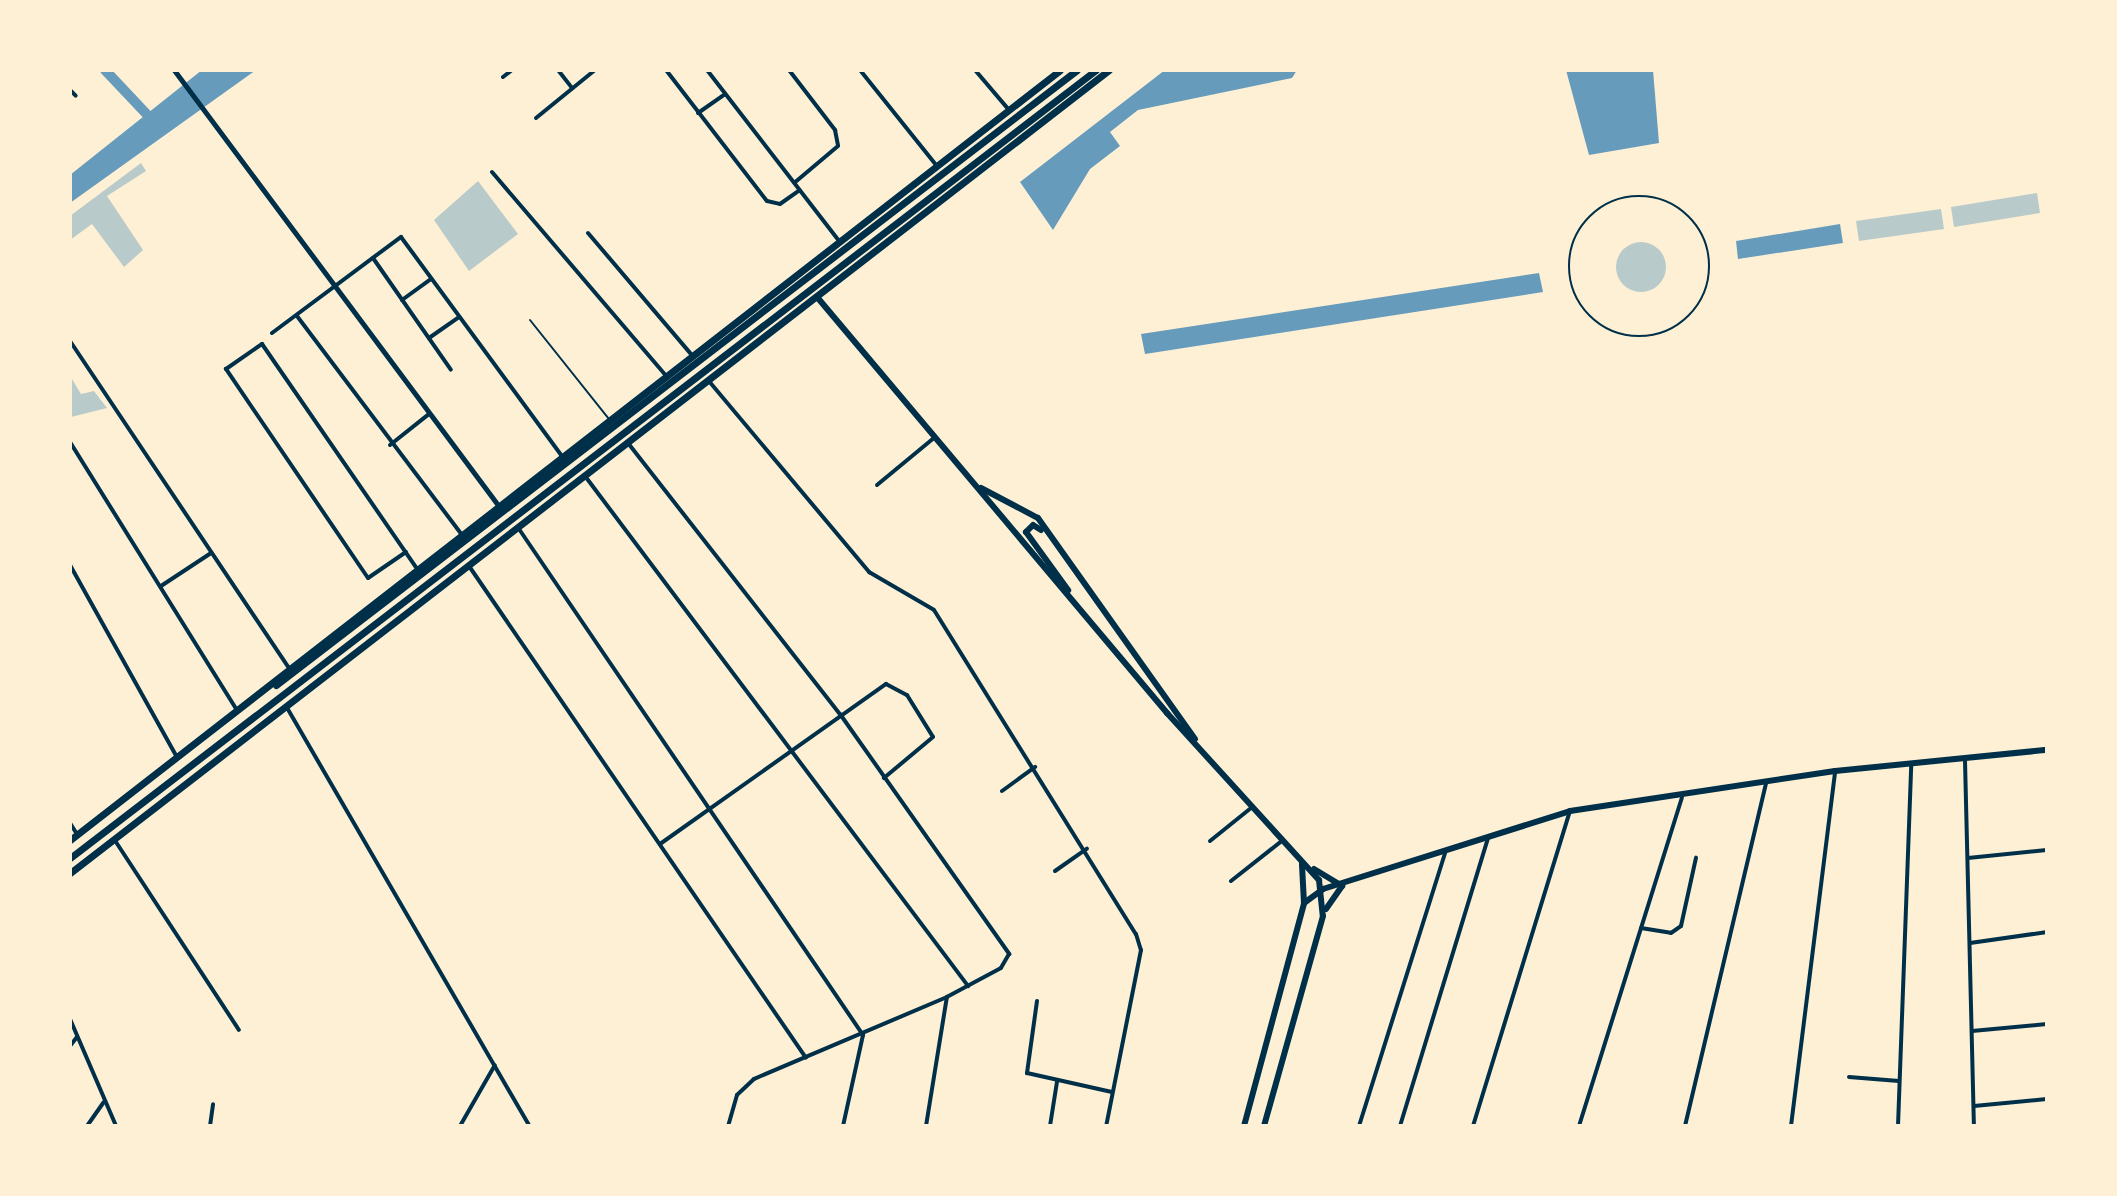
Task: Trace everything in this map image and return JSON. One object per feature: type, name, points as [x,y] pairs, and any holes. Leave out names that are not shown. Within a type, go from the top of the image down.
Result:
[{"type":"main road","points":[[241,710],[416,567],[1060,70]]},
{"type":"main road","points":[[70,840],[341,637],[1077,70]]},
{"type":"main road","points":[[70,858],[1096,70]]},
{"type":"main road","points":[[70,873],[1109,70]]},
{"type":"main road","points":[[790,279],[817,297],[1075,604],[1200,749],[1284,839],[1323,889],[1323,916],[1264,1126]]},
{"type":"main road","points":[[632,402],[651,425]]},
{"type":"main road","points":[[976,485],[1030,510],[1200,749]]},
{"type":"main road","points":[[1052,539],[1037,525],[1026,532],[1075,604]]},
{"type":"main road","points":[[1304,903],[1323,889],[1342,886],[1570,811],[1682,798],[1835,771],[1965,761],[2047,750]]},
{"type":"main road","points":[[1299,857],[1342,886]]},
{"type":"main road","points":[[1244,1126],[1269,1046],[1304,903],[1299,857]]},
{"type":"main road","points":[[1323,916],[1342,886]]},
{"type":"main road","points":[[1269,1046],[1283,1042],[1286,1051]]},
{"type":"street","points":[[503,77],[512,70]]},
{"type":"street","points":[[558,70],[572,88]]},
{"type":"street","points":[[536,118],[595,70]]},
{"type":"street","points":[[666,70],[767,201],[780,204],[800,190]]},
{"type":"street","points":[[707,70],[839,241]]},
{"type":"street","points":[[789,70],[835,130],[838,146],[794,183]]},
{"type":"street","points":[[860,70],[937,166]]},
{"type":"street","points":[[975,70],[1009,110]]},
{"type":"street","points":[[176,72],[498,505]]},
{"type":"street","points":[[70,90],[76,96]]},
{"type":"street","points":[[698,113],[725,94]]},
{"type":"street","points":[[492,172],[666,376]]},
{"type":"street","points":[[588,233],[692,355]]},
{"type":"street","points":[[272,333],[401,237],[562,456]]},
{"type":"street","points":[[373,258],[451,370]]},
{"type":"street","points":[[402,300],[431,279]]},
{"type":"street","points":[[297,316],[390,445],[461,534]]},
{"type":"street","points":[[429,338],[459,317]]},
{"type":"street","points":[[70,341],[289,668]]},
{"type":"street","points":[[406,552],[368,578],[226,369],[262,344],[406,552],[416,567]]},
{"type":"street","points":[[708,380],[869,572],[934,610],[1087,849],[1140,942],[1106,1126]]},
{"type":"street","points":[[390,445],[429,414]]},
{"type":"street","points":[[877,485],[935,437]]},
{"type":"street","points":[[70,442],[241,710]]},
{"type":"street","points":[[628,443],[840,714],[1008,946],[1007,961],[969,986],[744,1086],[728,1126]]},
{"type":"street","points":[[585,476],[969,986]]},
{"type":"street","points":[[519,529],[863,1035],[843,1126]]},
{"type":"street","points":[[161,586],[211,553]]},
{"type":"street","points":[[70,565],[179,759]]},
{"type":"street","points":[[469,566],[806,1058]]},
{"type":"street","points":[[660,845],[886,684],[907,695],[931,728],[930,745],[884,778]]},
{"type":"street","points":[[286,706],[529,1126]]},
{"type":"street","points":[[1965,761],[1974,1126]]},
{"type":"street","points":[[1898,1126],[1911,766]]},
{"type":"street","points":[[1002,791],[1035,767]]},
{"type":"street","points":[[1791,1126],[1835,771]]},
{"type":"street","points":[[1685,1126],[1766,783]]},
{"type":"street","points":[[1579,1126],[1682,798]]},
{"type":"street","points":[[1210,841],[1253,806]]},
{"type":"street","points":[[1473,1126],[1570,811]]},
{"type":"street","points":[[70,823],[78,835]]},
{"type":"street","points":[[1400,1126],[1489,836]]},
{"type":"street","points":[[114,839],[239,1030]]},
{"type":"street","points":[[1231,881],[1284,839]]},
{"type":"street","points":[[1055,871],[1087,849]]},
{"type":"street","points":[[1968,858],[2047,850]]},
{"type":"street","points":[[1359,1126],[1445,853]]},
{"type":"street","points":[[1641,928],[1671,933],[1681,926],[1696,858]]},
{"type":"street","points":[[1970,943],[2047,932]]},
{"type":"street","points":[[926,1126],[947,997]]},
{"type":"street","points":[[1037,1001],[1027,1073],[1112,1092]]},
{"type":"street","points":[[70,1019],[116,1126]]},
{"type":"street","points":[[1972,1031],[2047,1024]]},
{"type":"street","points":[[70,1046],[77,1037]]},
{"type":"street","points":[[460,1126],[495,1065]]},
{"type":"street","points":[[1849,1077],[1899,1081]]},
{"type":"street","points":[[1050,1126],[1057,1082]]},
{"type":"street","points":[[1974,1106],[2047,1099]]},
{"type":"street","points":[[87,1126],[104,1102]]},
{"type":"street","points":[[210,1126],[213,1104]]},
{"type":"lane","points":[[1629,196],[1683,211],[1708,255],[1694,310],[1670,328],[1641,336],[1620,334],[1586,313],[1569,277],[1581,224],[1629,196]]},
{"type":"lane","points":[[530,320],[609,419]]},
{"type":"shaded area","points":[[141,163],[146,171],[107,196],[143,250],[124,267],[92,224],[70,240],[70,216]]},
{"type":"shaded area","points":[[478,181],[518,234],[469,271],[434,220]]},
{"type":"shaded area","points":[[2037,193],[2040,213],[1954,227],[1951,207]]},
{"type":"shaded area","points":[[1941,209],[1944,229],[1859,241],[1856,221]]},
{"type":"shaded area","points":[[1641,242],[1659,249],[1666,267],[1659,285],[1641,292],[1623,285],[1616,267],[1623,249]]},
{"type":"shaded area","points":[[70,376],[81,394],[94,391],[107,408],[71,417]]},
{"type":"water","points":[[202,70],[256,70],[70,203],[70,175]]},
{"type":"water","points":[[1165,70],[1297,70],[1292,78],[1138,110],[1110,132],[1120,146],[1090,169],[1053,230],[1020,182]]},
{"type":"water","points":[[1566,70],[1653,70],[1659,143],[1589,155]]},
{"type":"water","points":[[1840,224],[1843,243],[1738,259],[1736,241]]},
{"type":"water","points":[[1539,273],[1543,292],[1145,354],[1141,334]]},
{"type":"waterway","points":[[105,70],[153,121]]}]
